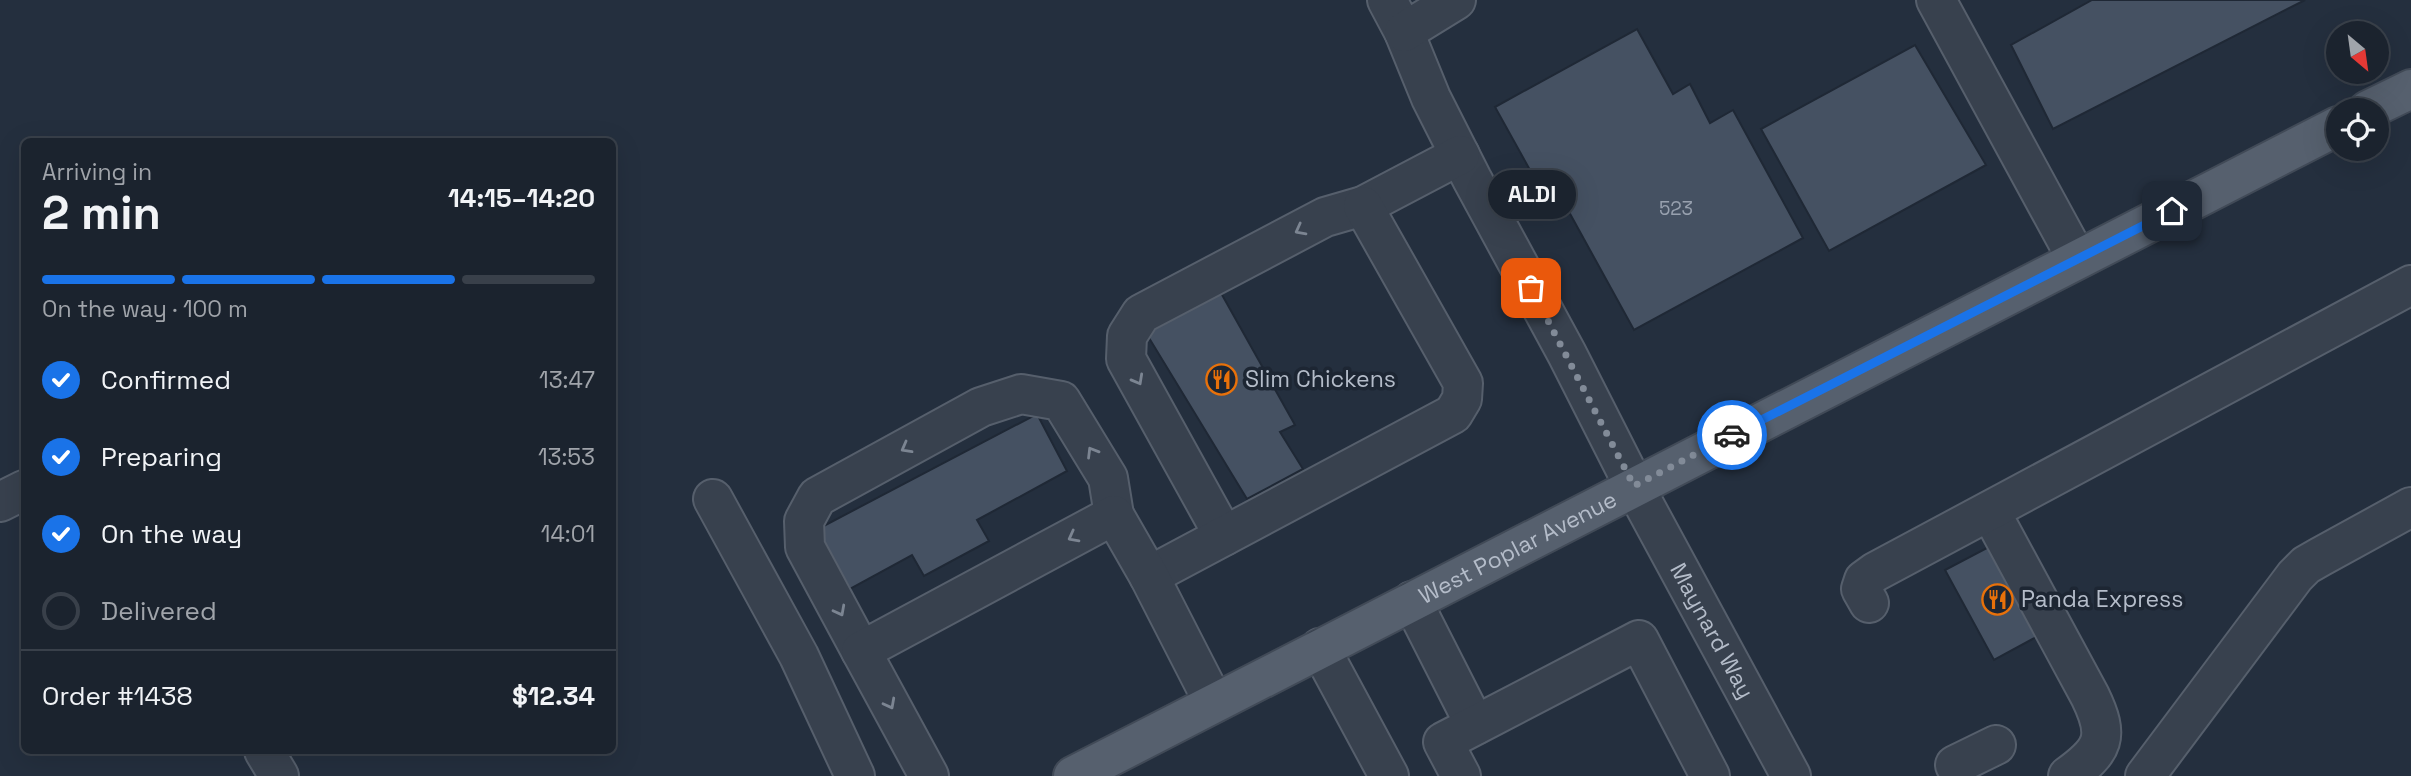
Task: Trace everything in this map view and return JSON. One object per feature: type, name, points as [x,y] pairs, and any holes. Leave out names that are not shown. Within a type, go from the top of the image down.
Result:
[{"type":"main road","points":[[2389,100],[2411,89]]},
{"type":"main road","name":"West Poplar Avenue","points":[[1073,776],[2326,132]]},
{"type":"street","points":[[1395,16],[1455,0]]},
{"type":"street","points":[[1936,0],[2077,259]]},
{"type":"street","name":"Maynard Way","points":[[1395,16],[1431,98],[1460,155],[1567,354],[1634,486],[1791,776]]},
{"type":"street","points":[[1224,536],[1126,359],[1127,337],[1142,314],[1325,217],[1363,206],[1460,155]]},
{"type":"street","points":[[1149,576],[1453,414],[1462,399],[1463,383],[1363,206]]},
{"type":"street","points":[[1869,603],[1861,589],[1864,580],[1875,572],[2411,285]]},
{"type":"street","points":[[929,776],[805,547],[804,521],[817,497],[981,407],[1021,394],[1061,401],[1108,478],[1114,515],[1149,576],[1214,703]]},
{"type":"street","points":[[0,502],[21,492]]},
{"type":"street","points":[[713,499],[799,656],[855,776]]},
{"type":"street","points":[[2145,776],[2295,576],[2313,561],[2411,507]]},
{"type":"street","points":[[1990,511],[2090,696],[2100,721],[2098,751],[2068,776]]},
{"type":"street","points":[[861,651],[1114,515]]},
{"type":"street","points":[[1412,601],[1475,725]]},
{"type":"street","points":[[1461,776],[1443,741],[1639,640],[1710,776]]},
{"type":"street","points":[[1320,648],[1389,776]]},
{"type":"street","points":[[1955,765],[1996,745]]},
{"type":"street","points":[[266,754],[279,776]]},
{"type":"building","points":[[2092,0],[2305,0],[2053,129],[2011,45]]},
{"type":"building","points":[[1637,29],[1673,94],[1690,84],[1710,123],[1733,110],[1803,238],[1634,330],[1547,172],[1535,179],[1495,107]]},
{"type":"building","points":[[1915,45],[1986,165],[1829,251],[1761,129]]},
{"type":"building","name":"Slim Chickens","points":[[1221,293],[1295,425],[1280,432],[1303,469],[1247,499],[1146,333]]},
{"type":"building","points":[[1037,414],[1067,471],[977,520],[989,541],[924,576],[912,555],[850,589],[816,530]]},
{"type":"building","name":"Panda Express","points":[[2002,540],[2051,629],[1994,660],[1945,570]]},
{"type":"way so far","points":[[1531,288],[1634,486],[1732,435]]},
{"type":"place","name":"ALDI","points":[[1531,288]]},
{"type":"place","name":"Slim Chickens","points":[[1222,379]]},
{"type":"place","name":"Panda Express","points":[[1998,599]]},
{"type":"route","points":[[1732,435],[2172,211]]}]
